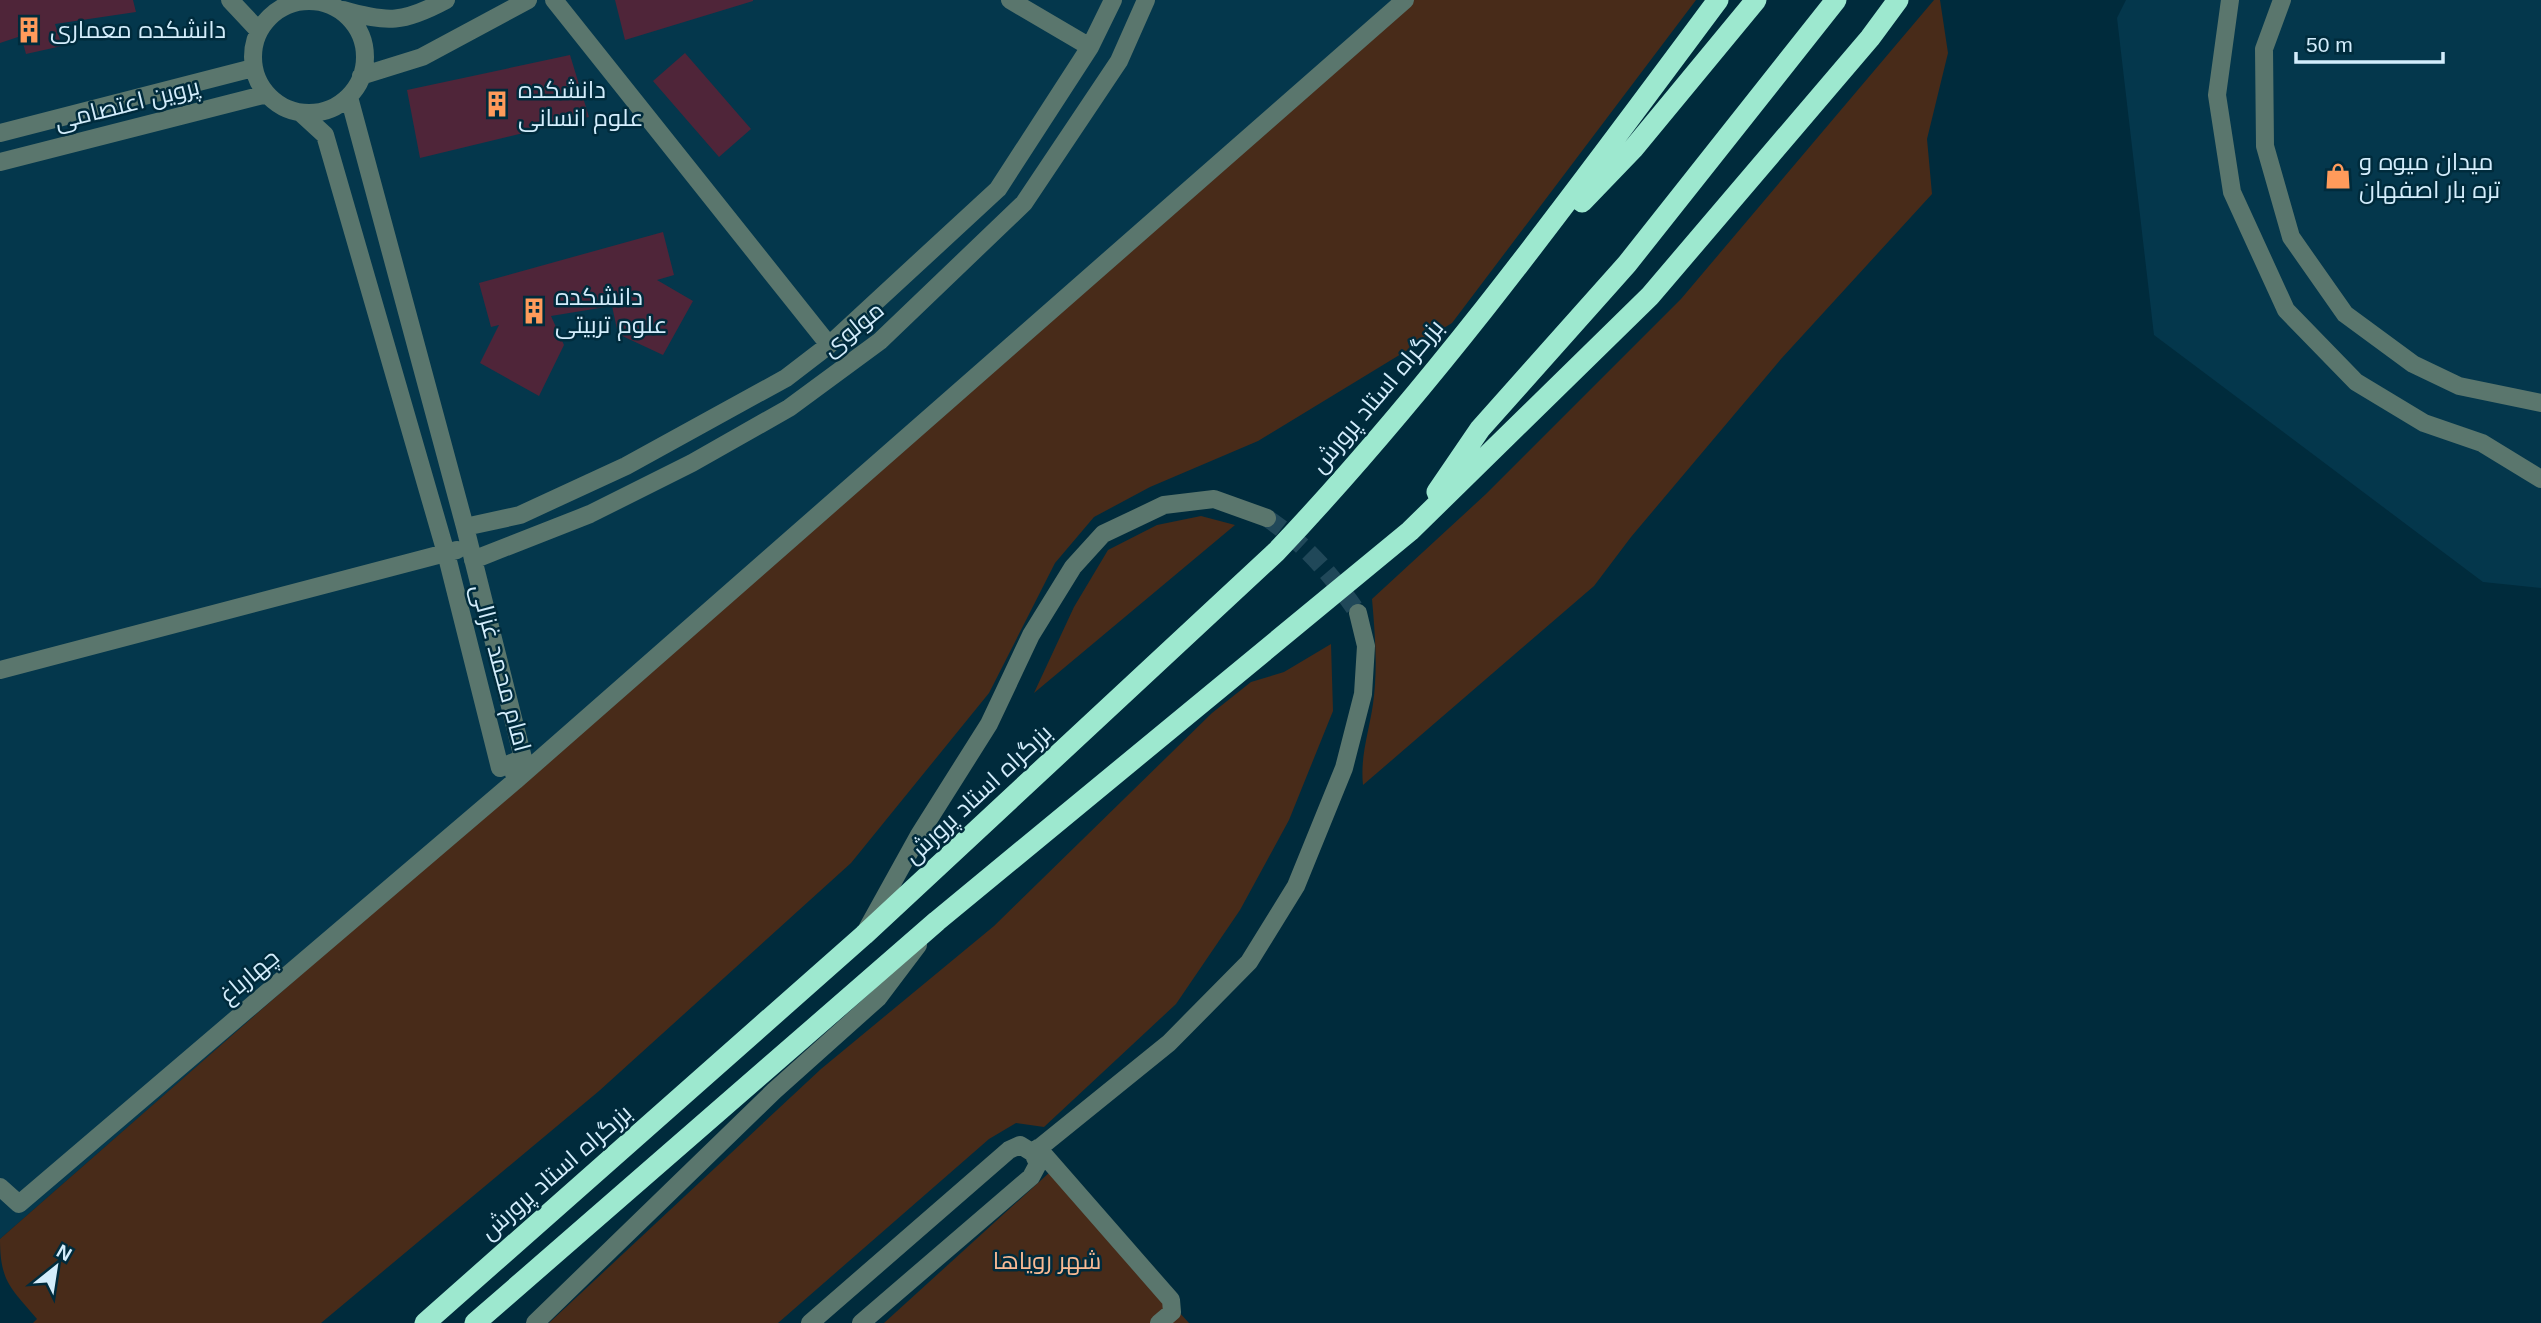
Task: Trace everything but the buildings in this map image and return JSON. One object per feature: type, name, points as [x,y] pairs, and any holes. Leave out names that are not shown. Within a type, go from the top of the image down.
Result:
[{"type":"highway","name":"بزرگراه استاد پرورش","points":[[425,1323],[864,935],[1276,552],[1317,509],[1524,261],[1718,0]]},
{"type":"highway","name":"بزرگراه استاد پرورش","points":[[1524,261],[1633,149],[1756,0]]},
{"type":"highway","points":[[1410,531],[1480,429],[1627,264],[1836,0]]},
{"type":"highway","points":[[475,1323],[937,920],[1410,531],[1650,296],[1870,38],[1898,0]]},
{"type":"lane","points":[[230,0],[259,30]]},
{"type":"lane","points":[[327,4],[352,21],[362,36],[366,54],[362,76],[349,97],[332,108],[302,113],[277,103],[267,94],[253,68],[254,42],[259,30],[270,16],[288,1],[327,4],[381,21],[421,14],[446,0]]},
{"type":"lane","points":[[362,76],[422,57],[528,0]]},
{"type":"lane","points":[[554,0],[829,345]]},
{"type":"lane","points":[[1010,0],[1090,47]]},
{"type":"lane","name":"مولوی","points":[[465,527],[520,515],[626,466],[786,378],[829,345],[998,189],[1090,47],[1113,0]]},
{"type":"lane","name":"مولوی","points":[[0,670],[446,553],[471,553],[590,514],[692,463],[789,408],[880,341],[1024,203],[1119,61],[1146,0]]},
{"type":"lane","points":[[515,781],[1405,0]]},
{"type":"lane","points":[[2231,0],[2217,95],[2232,192],[2286,310],[2356,382],[2424,423],[2482,443],[2541,479]]},
{"type":"lane","points":[[2282,0],[2264,49],[2265,146],[2291,237],[2344,314],[2413,364],[2459,386],[2541,403]]},
{"type":"lane","name":"پروین اعتصامی","points":[[0,133],[253,68]]},
{"type":"lane","points":[[1074,72],[1101,88]]},
{"type":"lane","name":"پروین اعتصامی","points":[[0,162],[267,94]]},
{"type":"lane","name":"امام محمد غزالی","points":[[302,113],[325,135],[446,553],[500,768],[523,758],[465,527],[349,97]]},
{"type":"lane","points":[[981,206],[1002,226]]},
{"type":"lane","points":[[864,935],[919,835],[989,724],[1031,635],[1073,567],[1103,534],[1164,505],[1214,499],[1267,518]]},
{"type":"lane","points":[[1036,1151],[1178,1034],[1250,962],[1289,897],[1345,768],[1363,694],[1366,646],[1358,613]]},
{"type":"lane","points":[[513,762],[515,781]]},
{"type":"lane","name":"چهارباغ","points":[[0,1187],[19,1203],[515,781]]},
{"type":"lane","points":[[535,1323],[755,1109],[878,999],[937,920]]},
{"type":"lane","points":[[810,1323],[1009,1150],[1020,1145],[1036,1151],[1171,1300],[1172,1312],[1160,1323]]},
{"type":"lane","points":[[861,1323],[1031,1177],[1038,1164],[1036,1151]]},
{"type":"shaded area","points":[[0,0],[1412,0],[0,1239]]},
{"type":"shaded area","name":"میدان میوه و تره بار اصفهان","points":[[2126,0],[2541,0],[2541,588],[2483,582],[2154,335],[2117,18]]},
{"type":"green space","points":[[1412,0],[1696,0],[1452,323],[1258,441],[1150,487],[1094,517],[1055,563],[989,693],[851,863],[599,1091],[321,1323],[33,1323],[37,1319],[14,1291],[5,1275],[0,1239]]},
{"type":"green space","points":[[1934,0],[1940,0],[1948,53],[1927,139],[1932,194],[1781,359],[1631,537],[1594,586],[1363,785],[1364,754],[1375,678],[1372,599],[1486,494],[1681,299]]},
{"type":"green space","points":[[1201,516],[1235,525],[1034,693],[1074,607],[1108,550],[1157,525]]},
{"type":"green space","points":[[1331,644],[1333,711],[1289,820],[1240,910],[1176,1004],[1044,1127],[1016,1123],[989,1139],[778,1323],[549,1323],[821,1069],[994,926],[1212,713],[1251,682],[1284,672]]},
{"type":"green space","name":"شهر رویاها","points":[[1050,1172],[1189,1323],[884,1323]]},
{"type":"tunnel","points":[[1267,518],[1317,561],[1358,613]]},
{"type":"place","name":"دانشکده معماری","points":[[29,30]]},
{"type":"place","name":"دانشکده علوم انسانی","points":[[497,104]]},
{"type":"place","name":"میدان میوه و تره بار اصفهان","points":[[2338,176]]},
{"type":"place","name":"دانشکده علوم تربیتی","points":[[534,311]]}]
